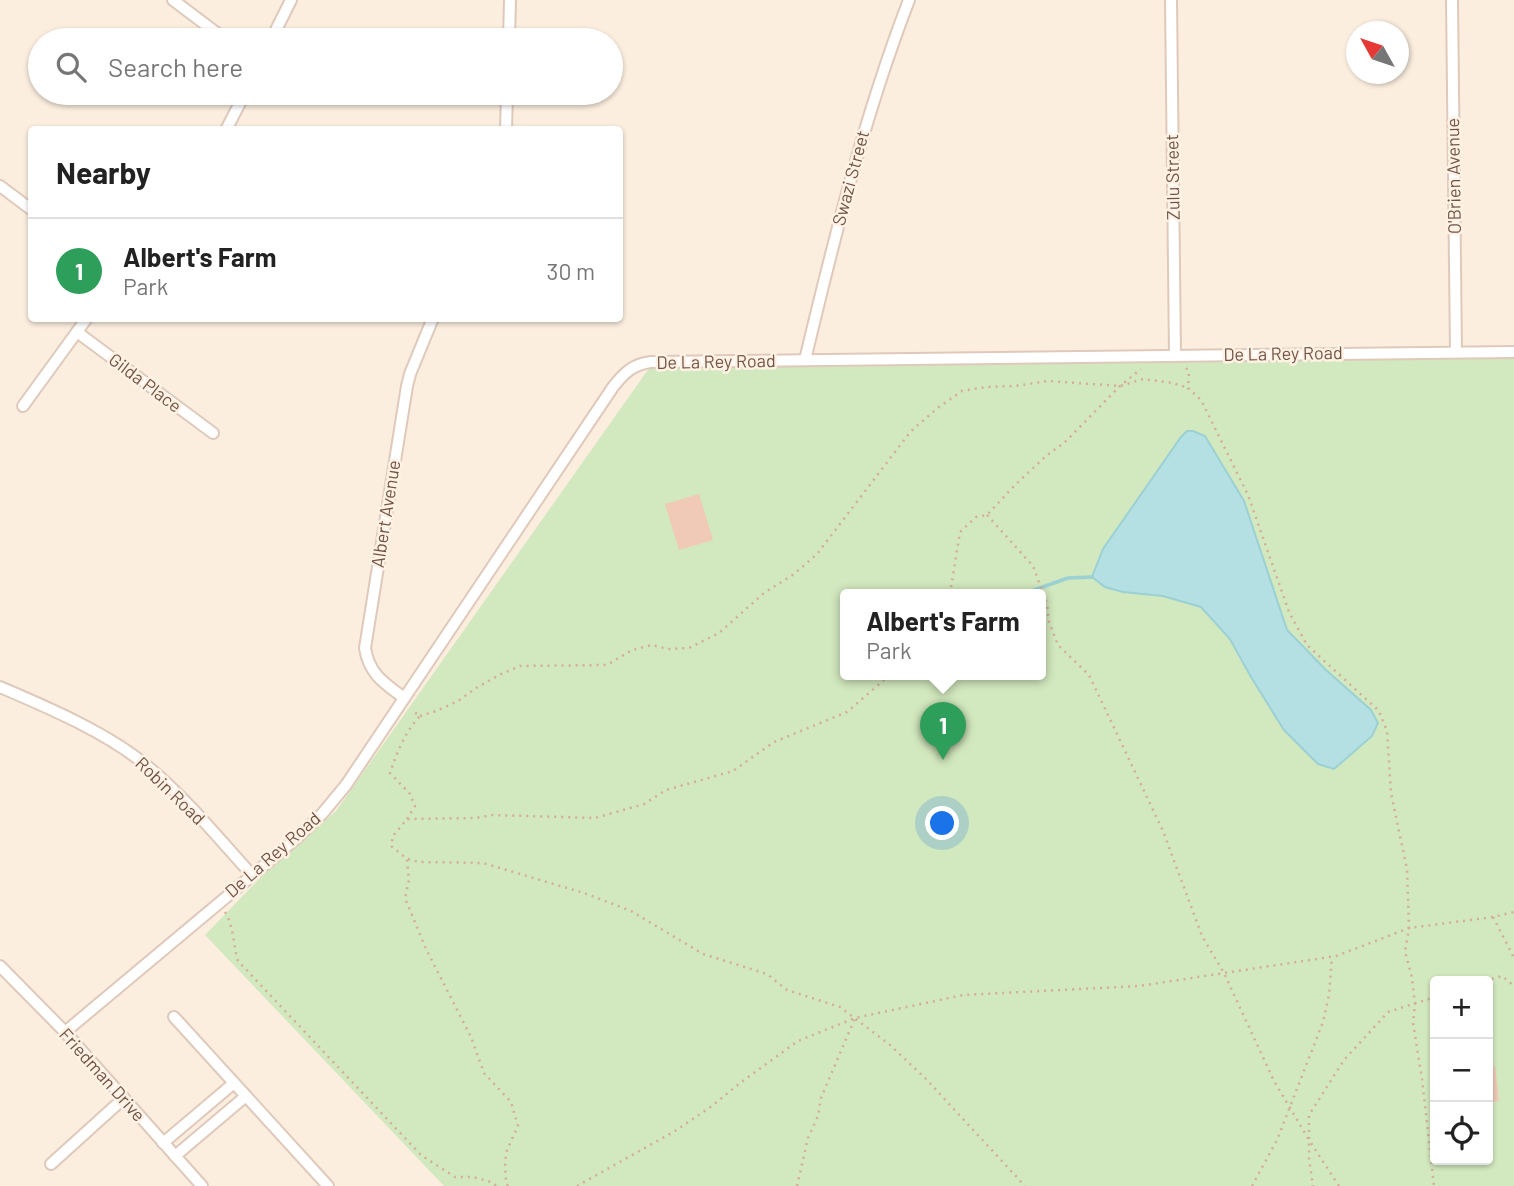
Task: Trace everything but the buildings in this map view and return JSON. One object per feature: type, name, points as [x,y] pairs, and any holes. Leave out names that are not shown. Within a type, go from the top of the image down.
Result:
[{"type":"street","points":[[173,0],[210,28]]},
{"type":"street","points":[[277,28],[291,0]]},
{"type":"street","points":[[509,28],[510,0]]},
{"type":"street","name":"Swazi Street","points":[[805,360],[863,134],[888,54],[909,0]]},
{"type":"street","name":"Zulu Street","points":[[1171,0],[1175,355]]},
{"type":"street","name":"O'Brien Avenue","points":[[1452,0],[1456,352]]},
{"type":"street","points":[[228,126],[239,105]]},
{"type":"street","points":[[506,126],[507,105]]},
{"type":"street","points":[[0,186],[28,207]]},
{"type":"street","points":[[23,406],[84,322]]},
{"type":"street","name":"Albert Avenue","points":[[404,698],[375,674],[367,662],[365,648],[407,386],[431,322]]},
{"type":"street","name":"Gilda Place","points":[[78,332],[213,433]]},
{"type":"street","name":"De La Rey Road","points":[[65,1032],[322,814],[346,785],[613,387],[628,370],[636,366],[652,362],[1514,352]]},
{"type":"street","name":"Robin Road","points":[[0,687],[66,717],[135,756],[167,784],[252,875]]},
{"type":"street","name":"Friedman Drive","points":[[0,966],[65,1032],[202,1186]]},
{"type":"street","points":[[174,1017],[328,1186]]},
{"type":"street","points":[[163,1143],[234,1083]]},
{"type":"street","points":[[175,1156],[246,1096]]},
{"type":"street","points":[[51,1164],[124,1098]]},
{"type":"street","points":[[212,1101],[224,1114]]},
{"type":"path","points":[[951,589],[960,532],[976,517],[987,515],[1120,386],[1157,355]]},
{"type":"path","points":[[1175,355],[1189,372],[1188,388]]},
{"type":"path","points":[[1025,1186],[925,1078],[890,1045],[840,1007],[787,990],[767,974],[703,954],[631,911],[584,893],[482,863],[419,862],[407,859],[391,846],[393,836],[415,806],[410,794],[390,773],[410,727],[421,716],[458,701],[492,679],[520,666],[607,665],[632,650],[652,645],[668,649],[689,648],[719,633],[764,593],[794,574],[817,554],[911,431],[962,391],[1048,381],[1120,386],[1143,379],[1188,388],[1201,400],[1248,495],[1289,612],[1307,645],[1379,711],[1387,731],[1391,793],[1407,869],[1409,928],[1405,951],[1412,978],[1415,1004],[1413,1023],[1434,1186]]},
{"type":"path","points":[[987,515],[1033,566],[1041,589]]},
{"type":"path","points":[[1046,601],[1049,622],[1058,645],[1089,674],[1163,831],[1202,936],[1224,972],[1274,1081],[1339,1186]]},
{"type":"path","points":[[407,819],[476,818],[492,815],[595,818],[644,804],[666,790],[733,771],[774,742],[846,712],[884,680]]},
{"type":"path","points":[[404,698],[409,709],[421,716]]},
{"type":"path","points":[[407,859],[409,880],[404,898],[426,949],[471,1037],[484,1073],[512,1102],[518,1126],[507,1150],[505,1163],[508,1186]]},
{"type":"path","points":[[218,904],[228,916],[238,961],[421,1155],[455,1177],[473,1177],[497,1186]]},
{"type":"path","points":[[577,1186],[675,1131],[798,1041],[855,1018],[963,995],[1139,986],[1332,956],[1409,928],[1514,912]]},
{"type":"path","points":[[1493,916],[1514,958]]},
{"type":"path","points":[[1252,1186],[1277,1140],[1323,1023],[1329,995],[1332,956]]},
{"type":"path","points":[[1493,979],[1502,976],[1514,986]]},
{"type":"path","points":[[1313,1186],[1309,1159],[1309,1115],[1344,1060],[1388,1012],[1430,999]]},
{"type":"path","points":[[797,1186],[821,1098],[855,1018]]},
{"type":"green space","points":[[1514,357],[1514,1186],[444,1186],[205,935],[267,871],[336,811],[650,367]]},
{"type":"water","points":[[1187,431],[1205,436],[1244,501],[1287,630],[1371,710],[1378,723],[1372,736],[1334,769],[1318,764],[1284,730],[1230,639],[1201,607],[1163,596],[1123,592],[1105,587],[1092,577],[1103,549]]},
{"type":"waterway","points":[[1037,589],[1068,578],[1092,577]]},
{"type":"place","name":"Albert's Farm","points":[[943,760]]}]
